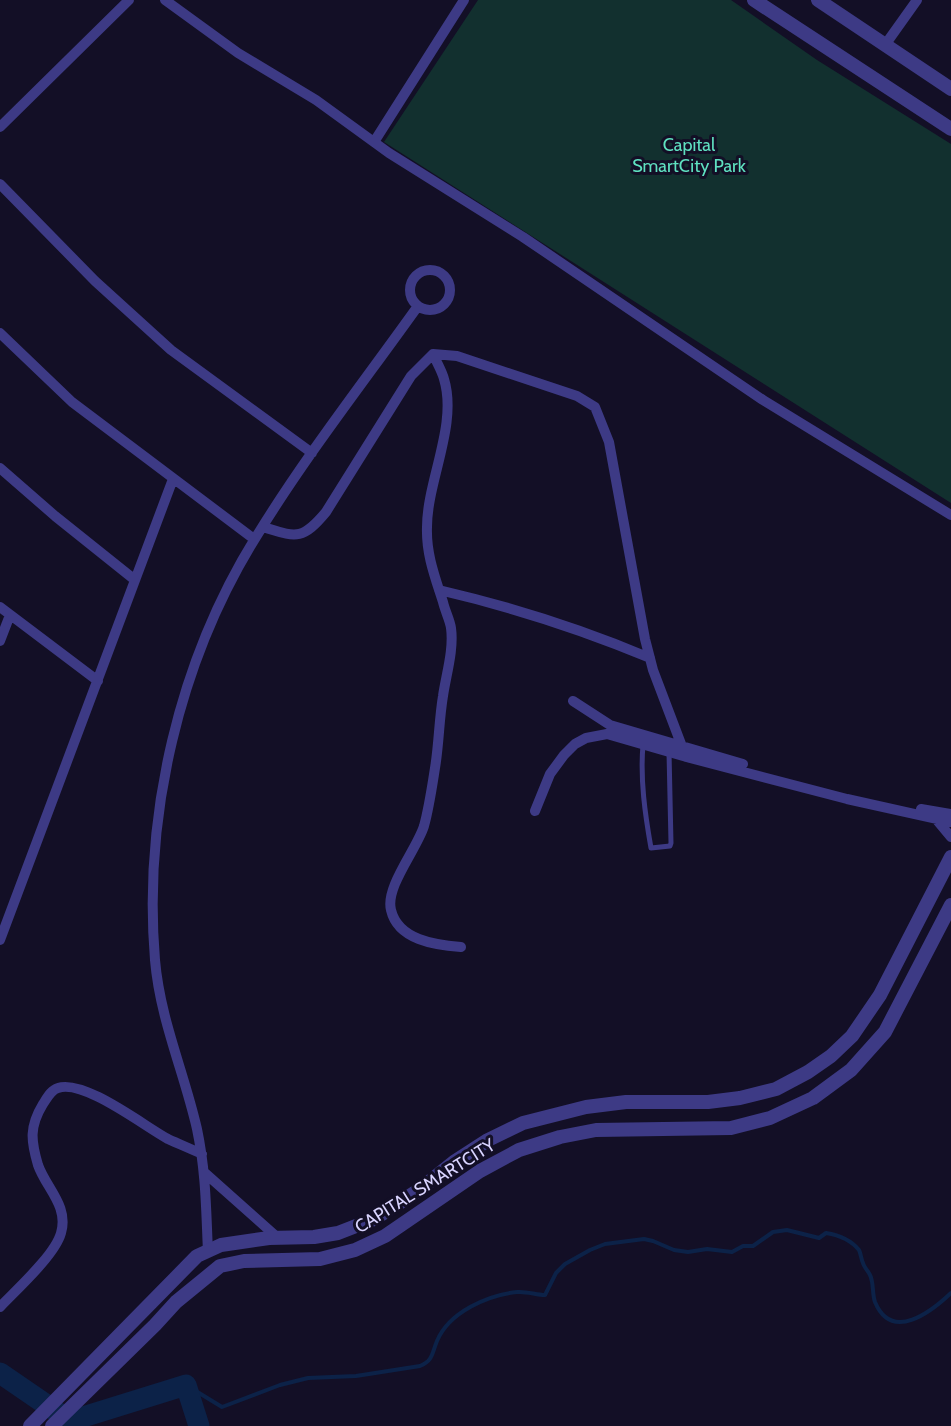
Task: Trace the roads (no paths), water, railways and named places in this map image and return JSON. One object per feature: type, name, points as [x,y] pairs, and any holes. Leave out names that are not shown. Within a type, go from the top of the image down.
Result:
[{"type":"street","points":[[0,127],[129,0]]},
{"type":"street","points":[[165,0],[238,53],[316,100],[374,142],[578,273],[763,400],[951,515]]},
{"type":"street","points":[[374,142],[464,0]]},
{"type":"street","points":[[754,0],[951,129]]},
{"type":"street","points":[[818,0],[951,89]]},
{"type":"street","points":[[885,45],[916,0]]},
{"type":"street","points":[[0,184],[95,281],[171,350],[312,453]]},
{"type":"street","points":[[208,1252],[205,1173],[202,1154],[163,1014],[155,961],[153,877],[162,799],[177,721],[198,656],[254,539],[312,453],[418,306]]},
{"type":"street","points":[[0,333],[72,402],[254,539]]},
{"type":"street","points":[[263,527],[293,536],[311,530],[326,512],[411,376],[433,354],[457,356],[577,396],[595,407],[609,442],[650,658],[670,720],[683,751]]},
{"type":"street","points":[[433,354],[444,380],[447,395],[446,428],[429,503],[428,550],[451,629],[450,655],[442,697],[435,767],[423,827],[400,872],[390,899],[390,906],[394,920],[400,928],[437,945],[461,947]]},
{"type":"street","points":[[0,468],[55,516],[135,580]]},
{"type":"street","points":[[0,940],[173,479]]},
{"type":"street","points":[[439,590],[539,616],[650,658]]},
{"type":"street","points":[[0,607],[98,681]]},
{"type":"street","points":[[0,641],[10,615]]},
{"type":"street","points":[[573,701],[609,729],[643,744],[669,752],[683,751]]},
{"type":"street","points":[[535,811],[550,774],[564,755],[575,744],[609,729],[683,751],[936,815],[951,822]]},
{"type":"street","points":[[936,815],[951,806]]},
{"type":"street","points":[[936,815],[951,814]]},
{"type":"street","points":[[936,815],[951,837]]},
{"type":"street","points":[[30,1426],[197,1256],[221,1245],[278,1238],[314,1238],[338,1233],[374,1219],[488,1140],[523,1123],[596,1105],[626,1102],[708,1102],[740,1098],[776,1089],[808,1072],[831,1056],[852,1036],[880,995],[951,857]]},
{"type":"street","name":"CAPITAL SMARTCITY","points":[[52,1426],[176,1302],[220,1266],[244,1261],[320,1259],[355,1250],[385,1236],[480,1171],[519,1150],[560,1137],[596,1130],[731,1128],[770,1118],[813,1098],[851,1070],[885,1032],[951,905]]},
{"type":"street","points":[[0,1306],[51,1252],[61,1234],[63,1222],[61,1208],[39,1167],[32,1138],[34,1119],[51,1092],[58,1088],[72,1086],[102,1099],[168,1138],[202,1154]]},
{"type":"street","points":[[205,1173],[278,1238]]},
{"type":"lane","points":[[643,744],[642,777],[651,848],[670,846],[671,843],[669,752]]},
{"type":"waterway","points":[[186,1385],[222,1407],[280,1385],[308,1378],[356,1376],[420,1366],[430,1359],[437,1341],[450,1322],[471,1307],[506,1294],[521,1292],[545,1295],[556,1273],[565,1264],[605,1244],[644,1239],[674,1250],[688,1252],[707,1249],[732,1252],[743,1246],[753,1246],[773,1232],[787,1230],[819,1238],[826,1233],[844,1238],[859,1250],[871,1278],[875,1302],[882,1314],[891,1320],[902,1322],[912,1320],[923,1315],[951,1293]]},
{"type":"waterway","points":[[0,1373],[70,1421],[186,1385],[199,1426]]},
{"type":"waterway","points":[[68,1426],[70,1421]]},
{"type":"park label","name":"Capital SmartCity Park","points":[[689,155]]}]
